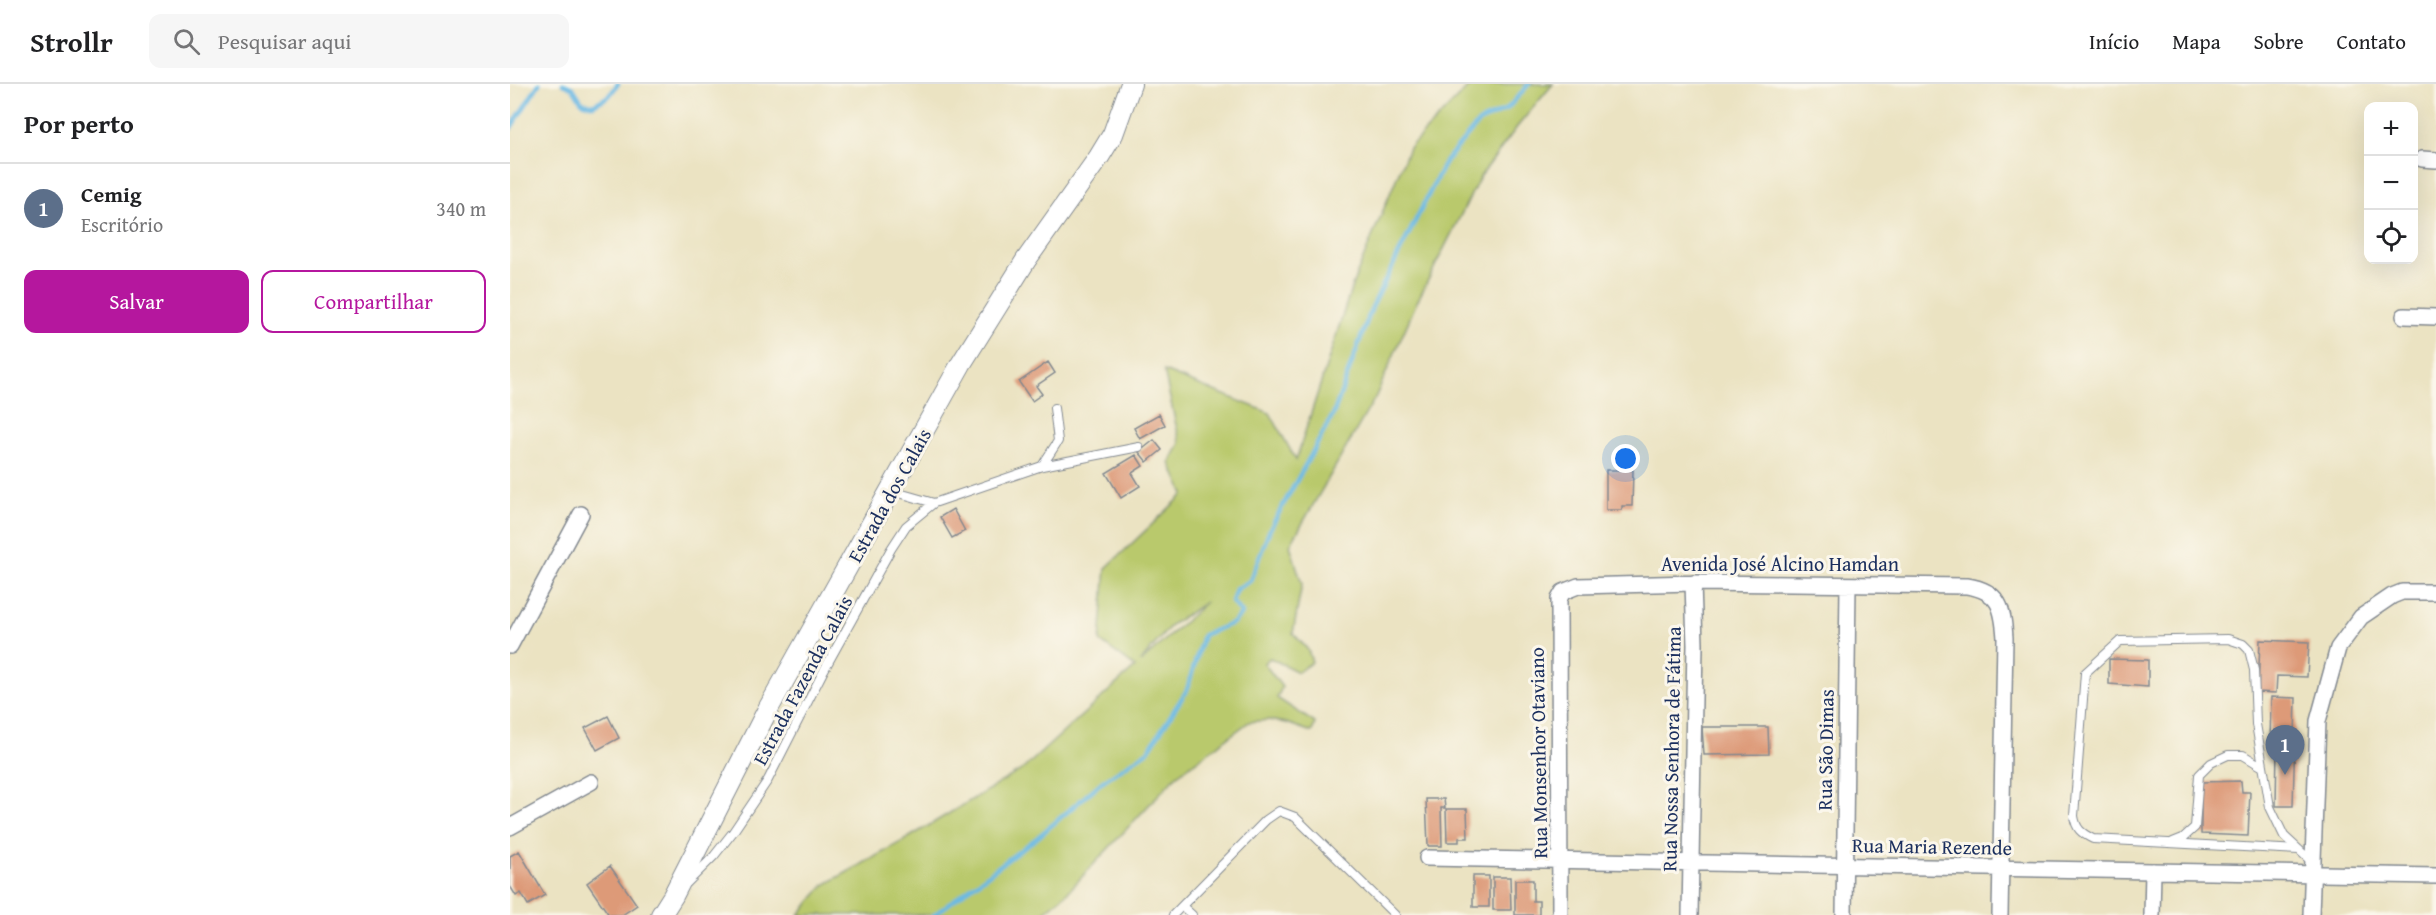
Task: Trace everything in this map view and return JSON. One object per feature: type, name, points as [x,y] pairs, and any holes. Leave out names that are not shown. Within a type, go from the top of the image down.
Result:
[{"type":"street","name":"Estrada dos Calais","points":[[661,915],[673,896],[768,709],[990,314],[1104,150],[1113,134],[1131,84]]},
{"type":"street","points":[[2404,316],[2436,317]]},
{"type":"street","points":[[510,646],[581,514]]},
{"type":"street","name":"Avenida José Alcino Hamdan","points":[[1563,592],[1578,586],[1693,583],[1982,588],[1996,597],[2003,616],[2005,638],[2001,868]]},
{"type":"street","name":"Rua Nossa Senhora de Fátima","points":[[1690,915],[1695,645],[1693,583]]},
{"type":"street","name":"Rua São Dimas","points":[[1844,915],[1848,585]]},
{"type":"street","name":"Rua Monsenhor Otaviano","points":[[1560,915],[1557,606],[1563,592]]},
{"type":"street","points":[[2311,915],[2318,721],[2338,648],[2353,625],[2380,604],[2402,592],[2436,592]]},
{"type":"street","points":[[510,826],[591,782]]},
{"type":"street","name":"Rua Maria Rezende","points":[[1427,858],[2152,871],[2312,868],[2436,876]]},
{"type":"street","points":[[2000,915],[2001,868]]},
{"type":"street","points":[[2152,871],[2152,915]]},
{"type":"lane","points":[[1042,466],[1058,441],[1054,408]]},
{"type":"lane","name":"Estrada Fazenda Calais","points":[[673,896],[714,856],[748,812],[768,780],[824,669],[906,526],[933,503],[1042,466],[1139,447]]},
{"type":"lane","points":[[892,491],[933,503]]},
{"type":"lane","points":[[2299,850],[2093,839],[2081,834],[2074,816],[2085,673],[2120,641],[2228,639],[2243,644],[2249,650],[2254,670],[2256,724],[2270,807],[2284,836],[2299,850],[2312,868]]},
{"type":"lane","points":[[2169,843],[2183,838],[2195,828],[2199,775],[2211,763],[2228,755],[2243,755],[2263,767]]},
{"type":"lane","points":[[1173,915],[1266,820],[1279,811],[1295,817],[1395,915]]},
{"type":"lane","points":[[1182,906],[1192,915]]},
{"type":"green space","points":[[1471,84],[1553,84],[1480,177],[1416,304],[1376,396],[1290,545],[1302,584],[1293,633],[1308,650],[1312,662],[1298,672],[1270,658],[1264,663],[1282,687],[1277,698],[1315,723],[1312,732],[1286,723],[1268,720],[1249,722],[1176,776],[1066,894],[1041,915],[799,915],[824,885],[1023,769],[1135,667],[1100,641],[1106,568],[1184,494],[1170,463],[1180,443],[1164,371],[1270,413],[1296,460],[1353,283],[1409,148]],"holes":[[[1206,602],[1141,662],[1172,624]]]},
{"type":"building","points":[[1048,362],[1055,373],[1036,386],[1042,394],[1032,401],[1019,382]]},
{"type":"building","points":[[1159,414],[1165,425],[1140,439],[1134,428]]},
{"type":"building","points":[[1154,440],[1162,450],[1147,462],[1139,452]]},
{"type":"building","points":[[1136,455],[1143,466],[1132,473],[1140,486],[1121,498],[1106,473]]},
{"type":"building","points":[[1606,470],[1633,470],[1632,506],[1622,506],[1622,510],[1606,510]]},
{"type":"building","points":[[953,509],[965,531],[952,538],[940,517]]},
{"type":"building","points":[[2260,640],[2309,642],[2307,677],[2277,676],[2276,693],[2258,692]]},
{"type":"building","points":[[2109,659],[2148,660],[2148,687],[2109,684]]},
{"type":"building","points":[[2271,697],[2296,698],[2293,806],[2276,806],[2277,745],[2270,744]]},
{"type":"building","points":[[608,716],[619,738],[597,750],[585,728]]},
{"type":"building","points":[[1702,727],[1768,727],[1769,754],[1704,755]]},
{"type":"building","points":[[2241,781],[2242,792],[2250,792],[2248,836],[2201,834],[2201,782]]},
{"type":"building","points":[[1426,799],[1444,799],[1445,808],[1441,808],[1442,846],[1428,846]]},
{"type":"building","points":[[1446,809],[1467,809],[1468,838],[1459,838],[1459,842],[1447,842]]},
{"type":"building","points":[[519,851],[545,895],[528,905],[521,893],[516,896],[510,886],[510,856]]},
{"type":"building","points":[[610,866],[637,905],[622,915],[609,915],[587,883]]},
{"type":"building","points":[[1473,876],[1489,876],[1489,907],[1473,907]]},
{"type":"building","points":[[1493,877],[1510,877],[1511,910],[1493,910]]},
{"type":"building","points":[[1515,880],[1533,880],[1533,901],[1539,901],[1539,915],[1515,915]]},
{"type":"waterway","points":[[510,129],[539,84]]},
{"type":"waterway","points":[[563,84],[573,88],[582,102],[593,105],[609,96],[618,84]]},
{"type":"waterway","points":[[934,915],[1038,837],[1103,781],[1148,751],[1187,690],[1203,635],[1233,623],[1242,613],[1232,602],[1236,589],[1250,581],[1270,529],[1333,415],[1372,307],[1445,162],[1479,122],[1507,109],[1529,84]]},
{"type":"place","name":"Cemig","points":[[2285,775]]}]
